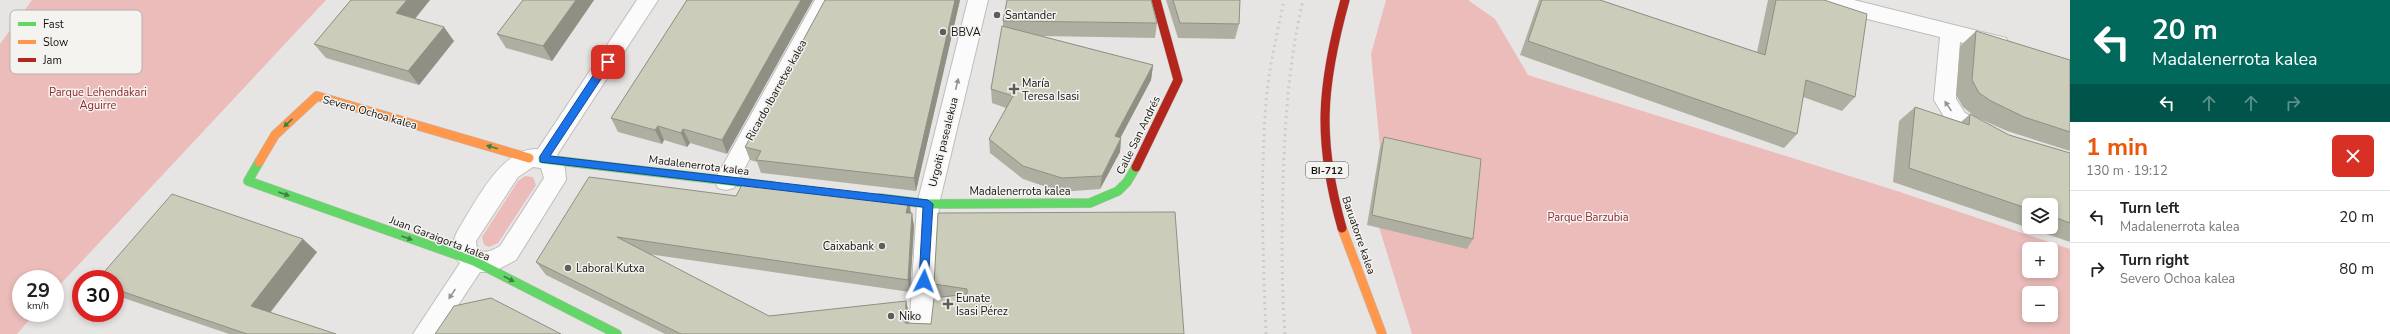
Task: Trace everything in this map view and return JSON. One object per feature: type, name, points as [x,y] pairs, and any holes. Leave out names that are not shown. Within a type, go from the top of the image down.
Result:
[{"type":"street","points":[[425,334],[474,262],[465,253],[465,239],[510,170],[521,161],[536,159],[648,0]]},
{"type":"street","name":"Ricardo Ibarretxe kalea","points":[[726,181],[825,0]]},
{"type":"street","name":"Urgoiti pasealekua","points":[[921,334],[928,204],[978,0]]},
{"type":"street","name":"Calle San Andrés","points":[[1090,203],[1110,198],[1126,186],[1178,80],[1156,0]]},
{"type":"street","name":"Baruatorre kalea","points":[[1345,0],[1332,40],[1324,99],[1325,160],[1338,216],[1382,334]]},
{"type":"street","points":[[1823,0],[1950,33],[2016,48]]},
{"type":"street","points":[[1950,33],[1945,100],[1957,119],[1980,132],[2002,140]]},
{"type":"street","name":"Severo Ochoa kalea","points":[[248,181],[275,135],[317,96],[536,159],[549,161],[556,169],[555,180],[508,253],[493,262],[474,262]]},
{"type":"street","name":"Madalenerrota kalea","points":[[536,159],[780,187]]},
{"type":"street","name":"Juan Garaigorta kalea","points":[[248,181],[474,262],[617,334]]},
{"type":"street","name":"Madalenerrota kalea","points":[[872,198],[928,204],[1090,203]]},
{"type":"green space","name":"Parque Lehendakari Aguirre","points":[[32,0],[326,0],[74,270],[72,270],[64,280],[64,270],[12,270],[12,322],[27,322],[17,334],[0,334],[0,44],[10,30],[10,74],[142,74],[142,10],[25,10]]},
{"type":"green space","name":"Parque Barzubia","points":[[1386,0],[1468,0],[1495,19],[1528,75],[1894,190],[2049,242],[2022,242],[2022,278],[2058,278],[2058,245],[2070,249],[2070,334],[1412,334],[1379,227],[1475,170],[1380,147],[1371,54]]},
{"type":"green space","points":[[525,176],[533,177],[536,185],[498,243],[489,247],[484,245],[482,237],[518,181]]},
{"type":"building","points":[[351,0],[407,0],[396,13],[444,27],[408,71],[314,44]]},
{"type":"building","points":[[523,0],[576,0],[543,46],[497,34]]},
{"type":"building","points":[[687,0],[801,0],[722,140],[683,129],[681,133],[658,126],[655,130],[611,118]]},
{"type":"building","points":[[825,0],[955,0],[914,178],[756,160],[761,151],[745,147]]},
{"type":"building","points":[[1007,0],[1151,0],[1157,23],[1003,21]]},
{"type":"building","points":[[1173,0],[1240,0],[1239,24],[1180,23]]},
{"type":"building","points":[[1542,0],[1600,0],[1765,55],[1776,0],[1824,0],[1867,14],[1855,97],[1806,80],[1797,134],[1528,41]]},
{"type":"building","points":[[1002,26],[1153,65],[1115,136],[1121,138],[1102,176],[1062,178],[1023,166],[989,139],[1013,96],[991,89]]},
{"type":"building","points":[[1976,31],[2070,60],[2070,132],[2024,117],[1991,101],[1979,93],[1972,80]]},
{"type":"building","points":[[1915,107],[1969,125],[1970,114],[2009,135],[2070,153],[2070,223],[2058,219],[2058,198],[2022,198],[2022,207],[1909,168]]},
{"type":"building","points":[[1384,137],[1481,159],[1473,239],[1372,215]]},
{"type":"building","points":[[589,177],[736,196],[744,181],[909,200],[906,213],[912,213],[908,280],[617,237],[769,316],[906,301],[905,323],[931,324],[934,298],[967,294],[967,289],[934,284],[938,213],[1175,212],[1184,334],[681,334],[536,262]]},
{"type":"building","points":[[172,194],[303,239],[251,306],[336,334],[247,334],[124,292],[124,270],[106,270]]},
{"type":"building","points":[[491,298],[561,334],[435,334],[454,306]]},
{"type":"railway","points":[[1266,334],[1263,218],[1264,131],[1269,76],[1284,0]]},
{"type":"railway","points":[[1285,334],[1282,258],[1285,136],[1288,90],[1294,45],[1303,0]]},
{"type":"traffic: fast","points":[[543,159],[773,186]]},
{"type":"traffic: fast","points":[[259,162],[248,181],[474,261],[617,334]]},
{"type":"traffic: fast","points":[[879,198],[928,204],[1090,203],[1113,195],[1123,187],[1136,167]]},
{"type":"traffic: slow","points":[[259,162],[275,135],[317,96],[529,158]]},
{"type":"traffic: slow","points":[[1342,228],[1382,334]]},
{"type":"traffic: jam","points":[[1136,167],[1178,80],[1156,0]]},
{"type":"traffic: jam","points":[[1342,228],[1333,197],[1328,168],[1324,141],[1324,114],[1330,60],[1345,0]]},
{"type":"place","name":"Santander","points":[[997,15]]},
{"type":"place","name":"BBVA","points":[[943,32]]},
{"type":"place","name":"María Teresa Isasi","points":[[1014,89]]},
{"type":"place","name":"Caixabank","points":[[882,246]]},
{"type":"place","name":"Laboral Kutxa","points":[[568,268]]},
{"type":"place","name":"Eunate Isasi Pérez","points":[[948,304]]},
{"type":"place","name":"Niko","points":[[891,316]]},
{"type":"route","points":[[608,62],[543,159],[928,204],[924,281]]}]
